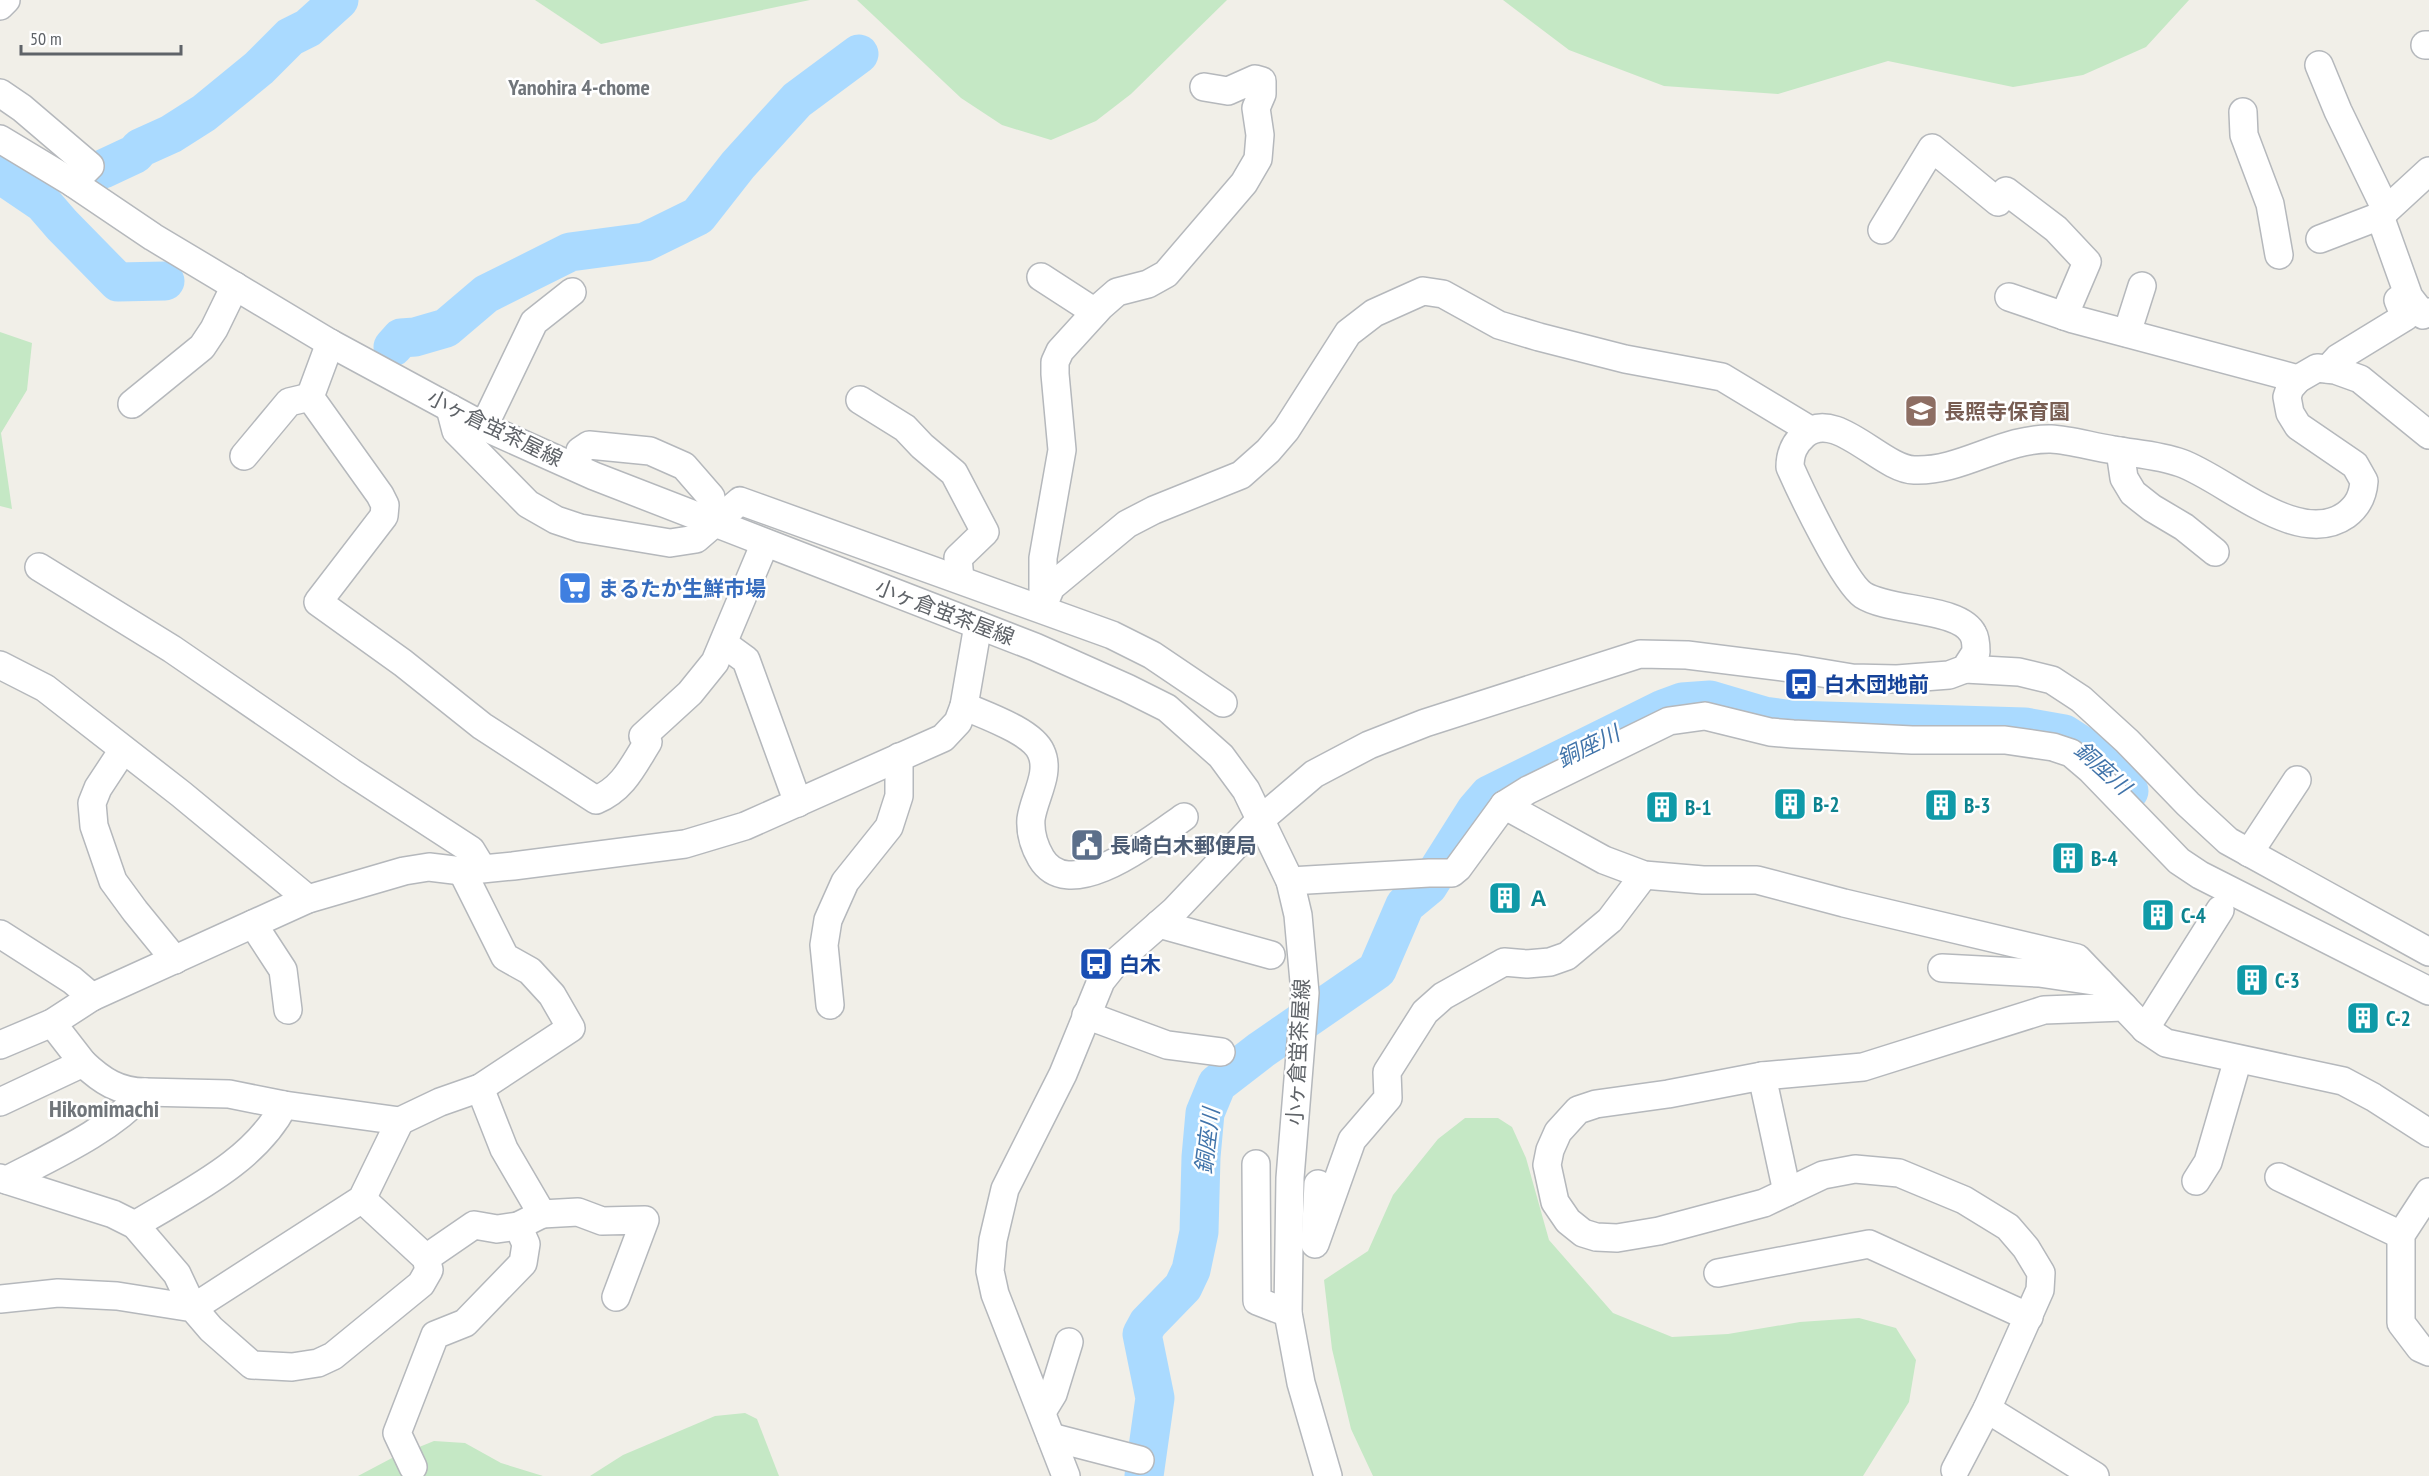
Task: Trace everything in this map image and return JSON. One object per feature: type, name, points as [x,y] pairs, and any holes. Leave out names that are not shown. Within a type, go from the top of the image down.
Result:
[{"type":"street","points":[[0,6],[6,0]]},
{"type":"street","points":[[2319,65],[2383,213],[2409,297],[2422,315],[2429,312]]},
{"type":"street","points":[[1042,608],[1043,558],[1062,450],[1055,362],[1060,351],[1095,312],[1117,292],[1148,284],[1166,274],[1244,183],[1258,159],[1260,135],[1256,108],[1262,94],[1262,81],[1255,79],[1228,92],[1204,87]]},
{"type":"street","points":[[0,93],[22,108],[90,166],[73,183]]},
{"type":"street","points":[[2237,127],[2271,204],[2279,255]]},
{"type":"street","name":"小ヶ倉蛍茶屋線","points":[[0,139],[73,183],[153,237],[330,343],[484,426],[594,476],[1057,656],[1167,708],[1221,756],[1236,774],[1260,820],[1290,882],[1298,915],[1305,993],[1290,1178],[1288,1313],[1301,1383],[1328,1476]]},
{"type":"street","points":[[1882,230],[1932,148],[1998,202],[2006,191],[2056,229],[2087,262],[2064,316]]},
{"type":"street","points":[[2320,238],[2383,213],[2429,171]]},
{"type":"street","points":[[1041,278],[1095,312]]},
{"type":"street","points":[[132,404],[202,347],[214,329],[235,286]]},
{"type":"street","points":[[2127,333],[2142,286]]},
{"type":"street","points":[[1042,608],[1051,587],[1127,524],[1154,510],[1241,475],[1268,451],[1286,430],[1348,333],[1374,313],[1423,291],[1443,294],[1499,325],[1539,337],[1625,359],[1722,377],[1810,430],[1827,428],[1839,432],[1890,463],[1912,470],[1954,465],[2019,441],[2052,439],[2180,462],[2202,472],[2259,506],[2286,518],[2318,526],[2344,517],[2359,504],[2364,481],[2355,465],[2298,426],[2290,413],[2287,397],[2290,388],[2306,372],[2317,368],[2328,369],[2360,379],[2429,435]]},
{"type":"street","points":[[484,426],[534,322],[572,292]]},
{"type":"street","points":[[2009,297],[2064,316],[2298,379]]},
{"type":"street","points":[[2328,369],[2338,358],[2405,317],[2398,300]]},
{"type":"street","points":[[310,397],[330,343]]},
{"type":"street","points":[[244,456],[289,402],[310,397]]},
{"type":"street","points":[[310,397],[375,487],[385,505],[384,516],[318,602],[403,663],[482,726],[596,800],[610,794],[625,778],[648,742],[643,736],[690,693],[715,662],[765,543]]},
{"type":"street","points":[[860,400],[905,428],[954,473],[985,532],[958,558],[960,579]]},
{"type":"street","points":[[450,408],[453,422],[463,438],[528,504],[556,520],[580,528],[670,543],[696,539],[740,501],[1112,635],[1152,655],[1223,704]]},
{"type":"street","points":[[1810,430],[1794,446],[1790,456],[1790,467],[1847,578],[1863,595],[1882,603],[1949,617],[1964,623],[1974,634],[1976,652],[1965,669]]},
{"type":"street","points":[[580,451],[589,445],[650,451],[684,466],[711,497],[713,522]]},
{"type":"street","points":[[2120,451],[2124,478],[2133,493],[2152,508],[2184,527],[2215,552]]},
{"type":"street","points":[[39,567],[172,649],[351,772],[471,850],[472,870],[505,957],[530,971],[552,995],[571,1028],[480,1088],[440,1102],[400,1121],[284,1105],[229,1094],[128,1092],[96,1075],[83,1063],[52,1023]]},
{"type":"street","points":[[0,1045],[52,1023],[92,997],[308,899],[404,871],[429,867],[472,870],[685,844],[745,826],[944,738],[958,722],[964,706],[978,625]]},
{"type":"street","points":[[724,644],[746,660],[798,803]]},
{"type":"street","points":[[1066,1476],[995,1294],[990,1270],[993,1240],[1005,1189],[1062,1074],[1101,981],[1117,961],[1174,911],[1260,820],[1314,774],[1369,745],[1425,723],[1640,654],[1687,655],[1852,678],[1931,677],[1949,675],[1965,669],[2019,672],[2052,680],[2081,699],[2143,755],[2188,804],[2228,842],[2429,952]]},
{"type":"street","points":[[0,665],[45,688],[181,794],[308,899]]},
{"type":"street","points":[[964,706],[1030,737],[1042,752],[1044,771],[1031,819],[1032,839],[1047,867],[1059,874],[1078,875],[1122,859],[1184,817]]},
{"type":"street","points":[[49,715],[100,753],[88,786],[94,826],[113,880],[175,960]]},
{"type":"street","points":[[1290,882],[1440,873],[1458,868],[1504,805],[1528,790],[1669,721],[1692,716],[1721,718],[1770,732],[1793,734],[1912,740],[2005,740],[2053,747],[2071,753],[2179,861],[2429,992]]},
{"type":"street","points":[[92,803],[98,788],[123,750]]},
{"type":"street","points":[[830,1005],[824,945],[828,921],[845,882],[889,827],[899,796],[899,757]]},
{"type":"street","points":[[2249,853],[2297,780]]},
{"type":"street","points":[[1504,805],[1604,860],[1644,875],[1703,880],[1757,880],[2077,958],[2145,1029],[2166,1043],[2343,1081],[2373,1097],[2429,1133]]},
{"type":"street","points":[[1318,1184],[1315,1244],[1352,1140],[1388,1098],[1388,1072],[1425,1012],[1443,996],[1504,962],[1527,964],[1550,962],[1567,956],[1610,920],[1644,875]]},
{"type":"street","points":[[2145,1029],[2220,910]]},
{"type":"street","points":[[253,924],[283,970],[288,1010]]},
{"type":"street","points":[[1159,924],[1271,955]]},
{"type":"street","points":[[0,934],[72,980],[92,997]]},
{"type":"street","points":[[1942,968],[2039,973],[2100,982]]},
{"type":"street","points":[[1955,1470],[1987,1409],[2040,1290],[2041,1273],[2026,1248],[2008,1227],[1964,1200],[1899,1173],[1855,1169],[1823,1175],[1764,1203],[1659,1231],[1617,1238],[1596,1237],[1583,1233],[1568,1221],[1555,1202],[1547,1165],[1550,1150],[1558,1132],[1578,1110],[1596,1104],[1668,1094],[1762,1076],[1863,1067],[2043,1010],[2124,1006]]},
{"type":"street","points":[[1086,1015],[1167,1045],[1221,1052]]},
{"type":"street","points":[[2196,1181],[2208,1162],[2238,1059]]},
{"type":"street","points":[[0,1102],[83,1063]]},
{"type":"street","points":[[1762,1076],[1787,1192]]},
{"type":"street","points":[[480,1088],[504,1149],[542,1214]]},
{"type":"street","points":[[4,1179],[83,1140],[136,1103],[146,1092]]},
{"type":"street","points":[[135,1225],[240,1158],[276,1121],[284,1105]]},
{"type":"street","points":[[0,1299],[58,1281],[117,1296],[193,1308],[362,1199],[400,1121]]},
{"type":"street","points":[[1256,1164],[1257,1301],[1288,1313]]},
{"type":"street","points":[[2279,1177],[2401,1234]]},
{"type":"street","points":[[4,1179],[113,1215],[135,1225],[177,1274],[193,1308],[211,1329],[252,1365],[292,1367],[318,1363],[346,1347],[421,1284],[429,1270],[426,1258],[362,1199]]},
{"type":"street","points":[[2429,1192],[2401,1234],[2401,1323],[2420,1348],[2429,1352]]},
{"type":"street","points":[[426,1258],[474,1225],[497,1229],[518,1226],[542,1214],[578,1212],[602,1221],[645,1220],[616,1297]]},
{"type":"street","points":[[413,1467],[397,1433],[435,1335],[465,1323],[523,1263],[526,1244],[518,1226]]},
{"type":"street","points":[[1718,1273],[1869,1244],[2029,1317]]},
{"type":"street","points":[[1046,1425],[1069,1342]]},
{"type":"street","points":[[1987,1409],[2095,1476]]},
{"type":"street","points":[[1046,1425],[1140,1460]]},
{"type":"green space","points":[[535,0],[810,0],[601,44]]},
{"type":"green space","points":[[857,0],[1227,0],[1131,94],[1096,121],[1051,140],[1002,125],[961,98]]},
{"type":"green space","points":[[1503,0],[2189,0],[2146,47],[2083,75],[2013,87],[1888,61],[1778,94],[1664,86],[1569,50]]},
{"type":"green space","points":[[0,332],[32,343],[27,390],[1,433],[12,509],[0,506]]},
{"type":"green space","points":[[1465,1118],[1498,1118],[1512,1127],[1526,1158],[1549,1240],[1613,1313],[1672,1337],[1728,1334],[1800,1322],[1859,1318],[1896,1328],[1916,1360],[1909,1402],[1863,1476],[1373,1476],[1351,1429],[1332,1349],[1324,1280],[1368,1251],[1393,1195],[1438,1139]]},
{"type":"green space","points":[[745,1413],[757,1419],[779,1476],[590,1476],[623,1455],[715,1416]]},
{"type":"green space","points":[[434,1441],[465,1443],[501,1463],[543,1476],[358,1476],[392,1458]]},
{"type":"waterway","points":[[103,169],[135,154],[140,148],[171,134],[204,113],[259,68],[290,37],[308,28],[339,0]]},
{"type":"waterway","points":[[393,347],[401,338],[415,337],[446,328],[486,294],[570,252],[645,242],[698,216],[738,165],[797,100],[859,54]]},
{"type":"waterway","points":[[0,174],[43,203],[118,282],[165,281]]},
{"type":"waterway","name":"銅座川","points":[[1144,1476],[1155,1398],[1142,1334],[1148,1323],[1183,1287],[1191,1270],[1199,1232],[1205,1113],[1217,1084],[1261,1050],[1377,970],[1405,905],[1428,886],[1476,810],[1489,795],[1663,709],[1682,702],[1710,700],[1764,716],[1792,720],[2025,727],[2064,734],[2089,750],[2129,791]]},
{"type":"place","name":"長照寺保育園","points":[[1921,411]]},
{"type":"place","name":"まるたか生鮮市場","points":[[575,588]]},
{"type":"place","name":"白木団地前","points":[[1801,684]]},
{"type":"place","name":"B-2","points":[[1790,804]]},
{"type":"place","name":"B-3","points":[[1941,805]]},
{"type":"place","name":"B-1","points":[[1662,807]]},
{"type":"place","name":"長崎白木郵便局","points":[[1087,845]]},
{"type":"place","name":"B-4","points":[[2068,858]]},
{"type":"place","name":"Ａ","points":[[1505,898]]},
{"type":"place","name":"C-4","points":[[2158,915]]},
{"type":"place","name":"白木","points":[[1096,964]]},
{"type":"place","name":"C-3","points":[[2252,980]]},
{"type":"place","name":"C-2","points":[[2363,1018]]},
{"type":"district","name":"Yanohira 4-chome","points":[[579,87]]},
{"type":"district","name":"Hikomimachi","points":[[104,1108]]}]
